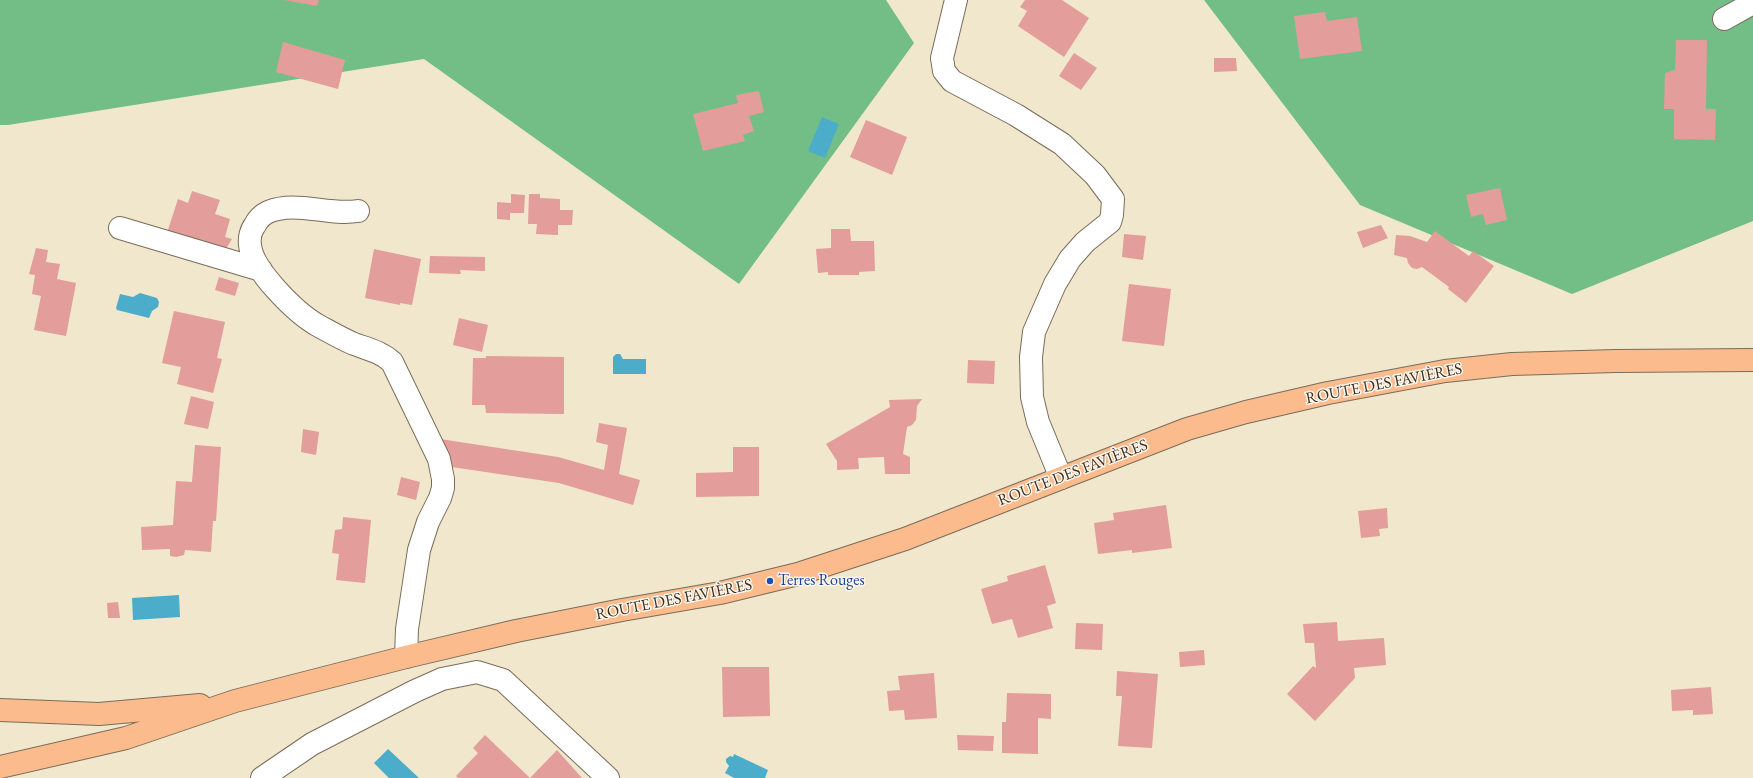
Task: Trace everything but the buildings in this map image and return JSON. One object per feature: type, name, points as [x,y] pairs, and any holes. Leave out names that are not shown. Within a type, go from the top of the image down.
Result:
[{"type":"main road","name":"ROUTE DES FAVIÈRES","points":[[235,701],[406,657],[516,631],[622,610],[720,593],[798,574],[905,539],[1187,429],[1335,391],[1445,371],[1550,362],[1753,360]]},
{"type":"main road","points":[[0,710],[99,714],[235,701]]},
{"type":"main road","points":[[0,767],[134,736],[235,701]]},
{"type":"street","points":[[956,0],[942,58],[942,65],[948,76],[957,85],[1016,115],[1062,144],[1095,175],[1113,199],[1110,222],[1085,242],[1070,259],[1055,284],[1034,332],[1031,357],[1032,397],[1038,422],[1061,478]]},
{"type":"street","points":[[1724,19],[1753,3]]},
{"type":"street","points":[[358,211],[347,213],[292,208],[267,212],[257,221],[250,236],[250,244],[252,255],[261,270],[282,295],[317,325],[349,341],[373,350],[392,362],[439,459],[443,479],[443,488],[428,522],[419,550],[407,629],[406,657]]},
{"type":"street","points":[[120,228],[261,270]]},
{"type":"street","points":[[262,778],[312,744],[415,691],[442,679],[477,672],[502,680],[608,778]]},
{"type":"green space","points":[[0,0],[886,0],[914,43],[739,284],[424,59],[8,125],[0,125]]},
{"type":"green space","points":[[1204,0],[1753,0],[1753,221],[1572,294],[1360,205]]},
{"type":"water","points":[[822,117],[839,124],[825,158],[808,151]]},
{"type":"water","points":[[140,293],[157,298],[159,302],[158,307],[152,311],[149,318],[117,310],[116,308],[120,294],[133,297]]},
{"type":"water","points":[[616,354],[620,354],[623,359],[646,359],[646,374],[613,374],[613,357]]},
{"type":"water","points":[[179,595],[180,617],[133,620],[132,598]]},
{"type":"water","points":[[388,749],[419,778],[389,778],[374,763]]},
{"type":"water","points":[[734,754],[768,770],[765,778],[734,778],[725,773],[729,766],[726,759],[730,756],[733,757]]},
{"type":"place","name":"Terres Rouges","points":[[770,581]]}]
